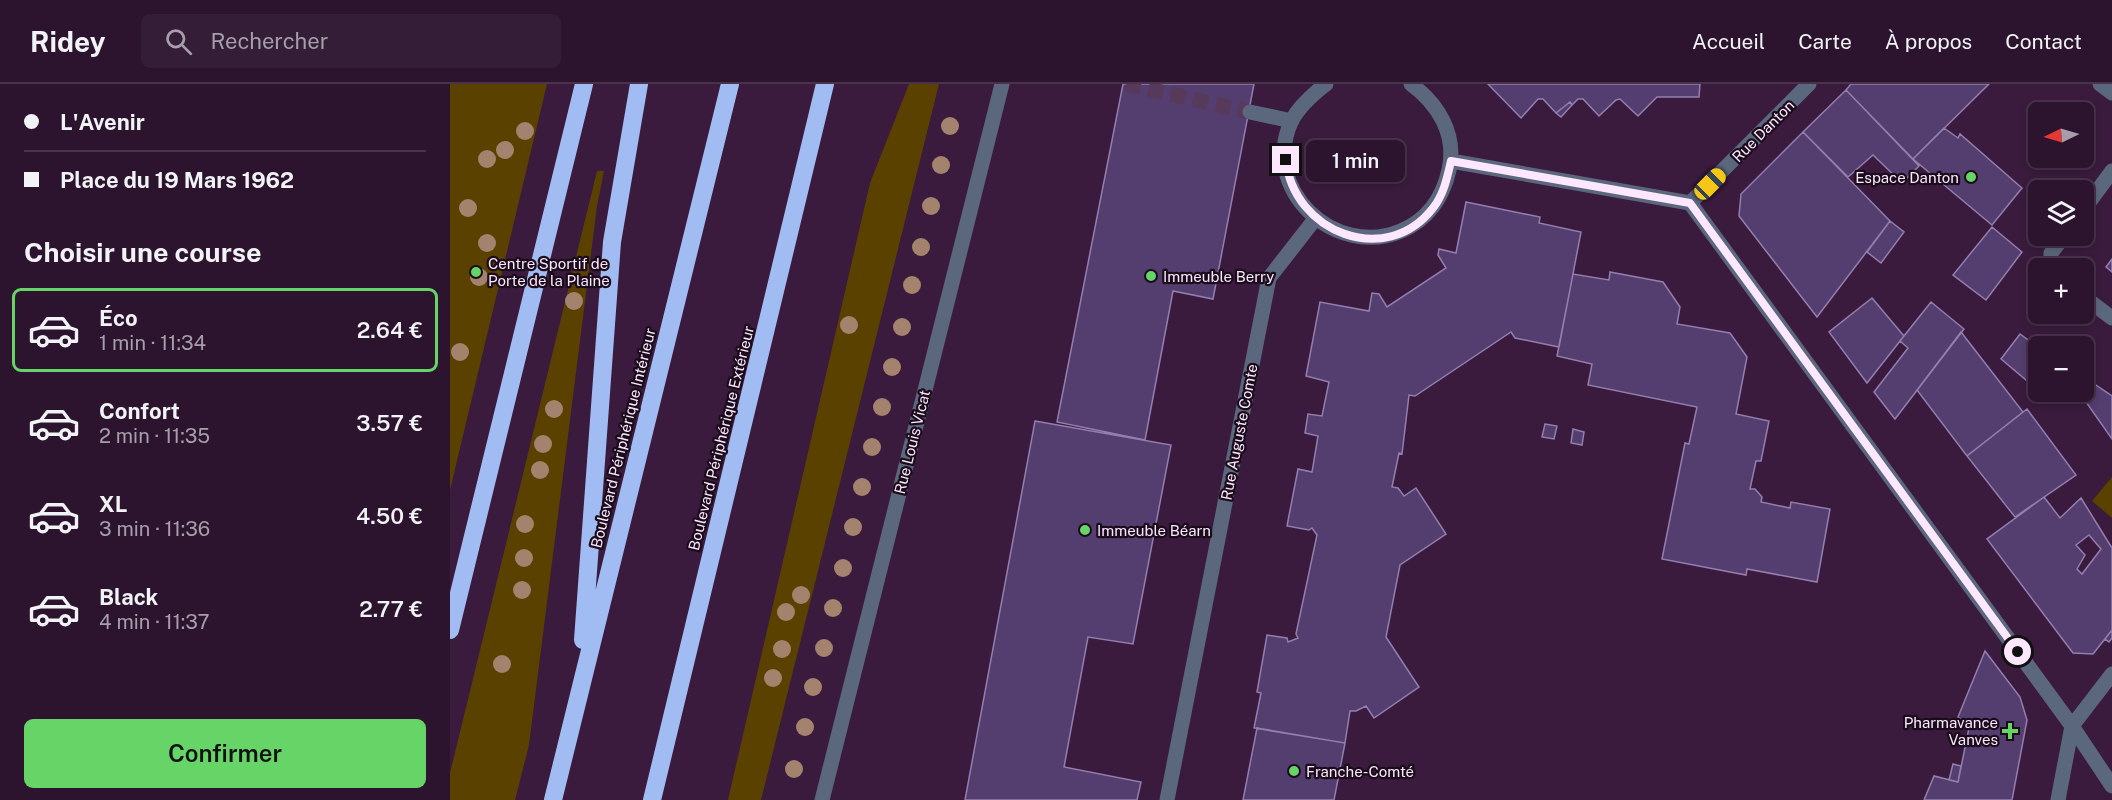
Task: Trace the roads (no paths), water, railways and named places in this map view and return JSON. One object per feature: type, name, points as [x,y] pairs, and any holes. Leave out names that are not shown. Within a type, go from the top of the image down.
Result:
[{"type":"highway","points":[[450,630],[584,84]]},
{"type":"highway","points":[[579,690],[612,242],[639,84]]},
{"type":"highway","name":"Boulevard Périphérique Intérieur","points":[[553,800],[730,84]]},
{"type":"highway","name":"Boulevard Périphérique Extérieur","points":[[652,800],[825,84]]},
{"type":"highway","points":[[817,116],[833,84]]},
{"type":"highway","points":[[659,800],[660,768]]},
{"type":"street","name":"Rue Louis Vicat","points":[[822,800],[1002,84]]},
{"type":"street","points":[[1326,84],[1308,98],[1292,121],[1285,147],[1287,174],[1297,199],[1315,219],[1337,232],[1362,238],[1388,236],[1413,226],[1432,209],[1445,187],[1451,161],[1449,137],[1441,115],[1427,96],[1411,84]]},
{"type":"street","points":[[2100,84],[2112,93]]},
{"type":"street","name":"Rue Danton","points":[[1690,203],[1807,85]]},
{"type":"street","points":[[1250,112],[1292,121]]},
{"type":"street","points":[[1451,161],[1690,203],[2072,726],[2112,786]]},
{"type":"street","points":[[2094,195],[2112,171]]},
{"type":"street","name":"Rue Auguste Comte","points":[[1167,800],[1269,278],[1315,219]]},
{"type":"street","points":[[2094,304],[2112,318]]},
{"type":"street","points":[[2058,800],[2072,726],[2112,674]]},
{"type":"tunnel","points":[[1126,84],[1250,112]]},
{"type":"place","name":"Espace Danton","points":[[1971,177]]},
{"type":"place","name":"Centre Sportif de Porte de la Plaine","points":[[476,272]]},
{"type":"place","name":"Immeuble Berry","points":[[1151,276]]},
{"type":"place","name":"Immeuble Béarn","points":[[1085,530]]},
{"type":"place","name":"Pharmavance Vanves","points":[[2010,731]]},
{"type":"place","name":"Franche-Comté","points":[[1294,771]]}]
